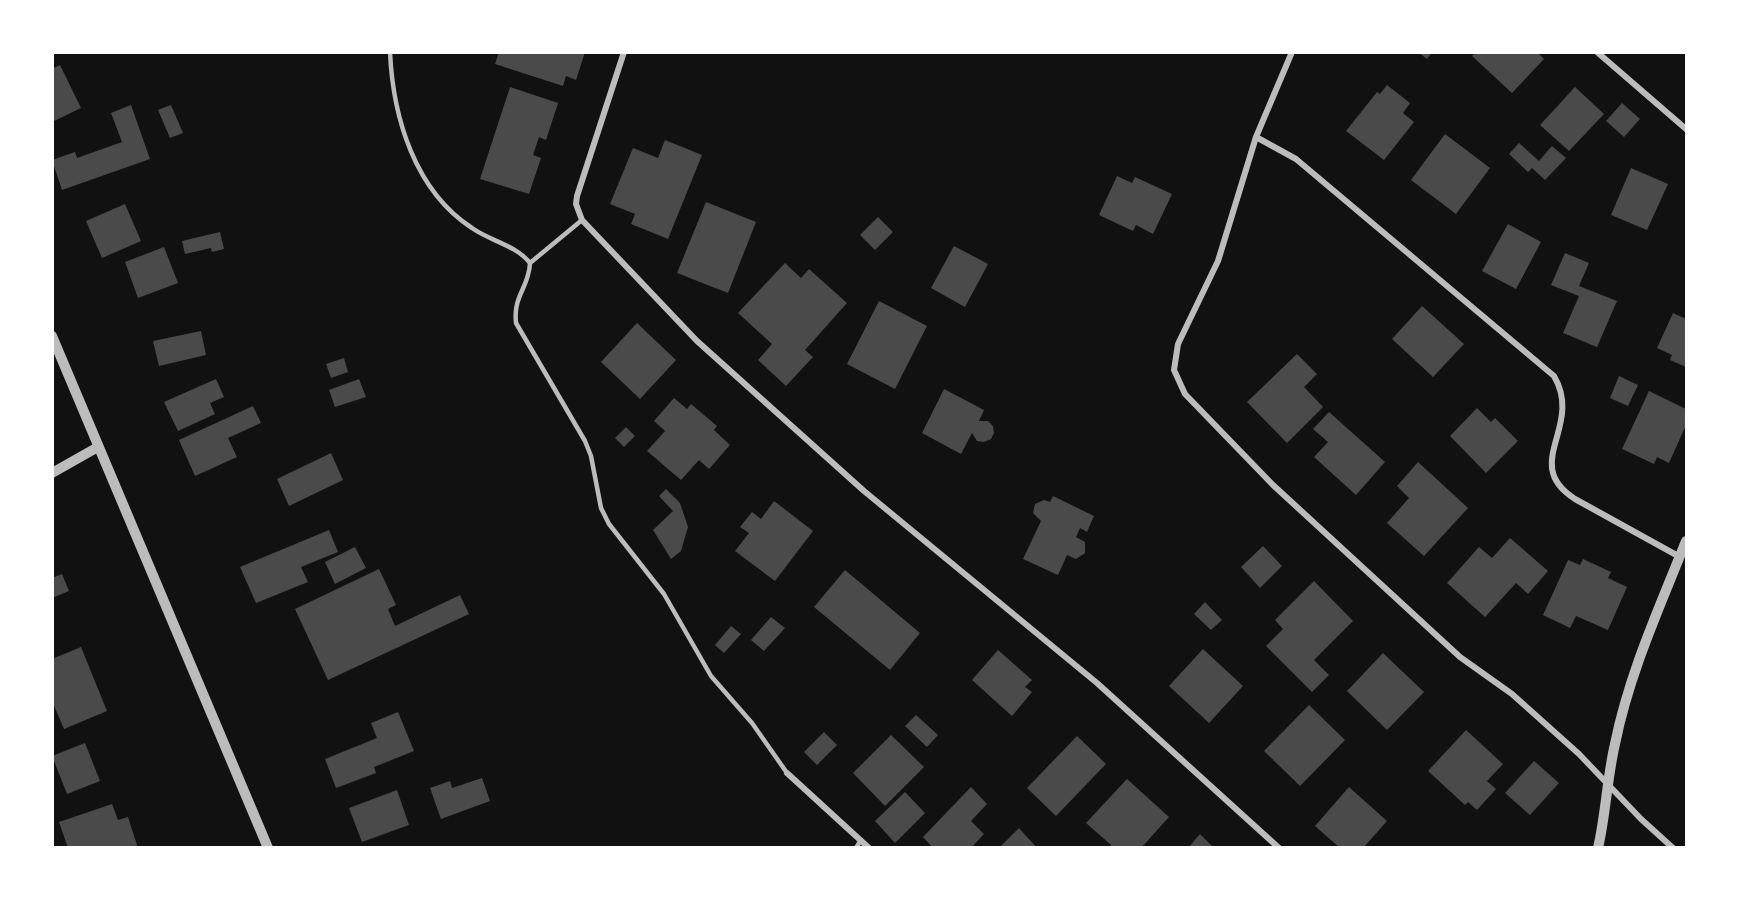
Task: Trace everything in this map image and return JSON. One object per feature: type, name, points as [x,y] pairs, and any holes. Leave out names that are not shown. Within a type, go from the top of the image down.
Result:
[{"type":"street","points":[[624,52],[577,196],[576,204],[582,220],[697,341],[723,365],[864,491],[1097,683],[1279,848]]},
{"type":"street","points":[[1292,52],[1256,137],[1218,261],[1178,344],[1174,370],[1178,383],[1185,394],[1280,491],[1460,657],[1512,694],[1579,754],[1673,848]]},
{"type":"street","points":[[1597,52],[1686,129]]},
{"type":"street","points":[[1256,137],[1296,159],[1554,376],[1561,388],[1564,402],[1551,468],[1554,481],[1563,492],[1575,500],[1680,557]]},
{"type":"street","points":[[52,336],[268,848]]},
{"type":"street","points":[[52,473],[98,447]]},
{"type":"street","points":[[1598,848],[1614,744],[1622,716],[1686,541]]},
{"type":"street","points":[[787,773],[869,848]]},
{"type":"lane","points":[[390,52],[395,100],[403,131],[425,180],[440,201],[458,219],[479,234],[518,252],[530,263],[530,273],[517,296],[514,309],[516,323],[585,441],[591,456],[599,499],[609,524],[664,594],[711,675],[752,723],[787,773]]},
{"type":"lane","points":[[530,263],[582,220]]},
{"type":"lane","points":[[856,848],[861,840]]},
{"type":"building","points":[[499,52],[585,52],[576,80],[566,76],[563,86],[495,64]]},
{"type":"building","points":[[1418,52],[1432,52],[1427,59]]},
{"type":"building","points":[[1476,52],[1537,52],[1544,59],[1512,93],[1472,56]]},
{"type":"building","points":[[60,65],[81,108],[52,122],[52,69]]},
{"type":"building","points":[[1387,85],[1410,103],[1403,113],[1414,122],[1384,160],[1346,131],[1377,92],[1380,94]]},
{"type":"building","points":[[510,87],[558,103],[546,140],[539,137],[533,155],[541,158],[529,194],[480,179]]},
{"type":"building","points":[[1575,87],[1604,114],[1569,151],[1540,125]]},
{"type":"building","points":[[1622,103],[1640,119],[1624,137],[1606,121]]},
{"type":"building","points":[[131,105],[150,159],[62,190],[52,160],[75,152],[77,158],[122,142],[111,113]]},
{"type":"building","points":[[171,105],[183,133],[170,138],[158,110]]},
{"type":"building","points":[[1445,134],[1490,168],[1456,214],[1411,180]]},
{"type":"building","points":[[665,140],[702,155],[668,239],[631,224],[635,214],[610,204],[633,148],[658,158]]},
{"type":"building","points":[[1519,143],[1539,161],[1552,146],[1566,158],[1545,180],[1532,168],[1528,172],[1509,154]]},
{"type":"building","points":[[1631,168],[1668,184],[1647,230],[1611,215]]},
{"type":"building","points":[[1117,176],[1132,183],[1135,177],[1172,194],[1153,234],[1136,225],[1133,231],[1099,215]]},
{"type":"building","points":[[706,202],[756,222],[728,293],[677,273]]},
{"type":"building","points":[[125,204],[141,241],[102,258],[86,221]]},
{"type":"building","points":[[878,217],[893,232],[875,250],[860,235]]},
{"type":"building","points":[[1508,224],[1541,242],[1516,289],[1482,271]]},
{"type":"building","points":[[220,232],[224,249],[212,252],[211,248],[185,254],[182,241]]},
{"type":"building","points":[[954,246],[988,264],[965,307],[931,288]]},
{"type":"building","points":[[164,247],[178,283],[138,298],[125,262]]},
{"type":"building","points":[[1565,253],[1589,263],[1579,286],[1617,301],[1597,347],[1563,333],[1579,296],[1551,285]]},
{"type":"building","points":[[785,263],[801,278],[809,269],[847,303],[805,350],[813,357],[786,386],[758,360],[772,344],[738,313]]},
{"type":"building","points":[[879,301],[927,326],[895,389],[847,364]]},
{"type":"building","points":[[1422,306],[1464,344],[1433,377],[1392,339]]},
{"type":"building","points":[[1673,313],[1686,319],[1686,367],[1670,360],[1672,355],[1657,348]]},
{"type":"building","points":[[637,323],[676,360],[640,399],[601,362]]},
{"type":"building","points":[[201,331],[206,355],[159,366],[153,341]]},
{"type":"building","points":[[1297,354],[1317,374],[1304,387],[1323,407],[1287,443],[1247,402]]},
{"type":"building","points":[[344,358],[348,372],[331,378],[326,364]]},
{"type":"building","points":[[1619,376],[1638,385],[1628,406],[1610,398]]},
{"type":"building","points":[[216,379],[224,397],[210,403],[215,414],[178,431],[164,402]]},
{"type":"building","points":[[359,379],[366,397],[335,407],[329,390]]},
{"type":"building","points":[[944,389],[984,410],[979,421],[988,421],[993,426],[994,433],[991,439],[984,442],[977,441],[972,433],[961,454],[922,433]]},
{"type":"building","points":[[1649,391],[1686,409],[1686,425],[1669,463],[1657,457],[1654,464],[1622,449]]},
{"type":"building","points":[[674,398],[687,409],[691,404],[717,426],[714,430],[730,445],[709,469],[699,460],[681,480],[647,451],[665,431],[654,421]]},
{"type":"building","points":[[253,406],[261,423],[228,438],[237,457],[195,476],[179,440]]},
{"type":"building","points":[[1477,408],[1491,422],[1495,418],[1518,441],[1486,473],[1450,436]]},
{"type":"building","points":[[1329,412],[1385,462],[1356,495],[1314,457],[1328,442],[1313,429]]},
{"type":"building","points":[[626,427],[635,436],[624,447],[615,438]]},
{"type":"building","points":[[331,453],[343,480],[289,506],[277,479]]},
{"type":"building","points":[[1418,462],[1468,508],[1424,556],[1387,523],[1409,498],[1397,486]]},
{"type":"building","points":[[666,489],[680,503],[688,527],[681,551],[671,559],[653,530],[673,511],[659,496]]},
{"type":"building","points":[[1053,496],[1094,516],[1087,532],[1080,528],[1076,537],[1085,542],[1085,553],[1076,559],[1067,555],[1058,575],[1023,559],[1041,521],[1033,513],[1035,504],[1044,500],[1050,502]]},
{"type":"building","points":[[774,501],[813,531],[775,581],[735,551],[749,533],[740,527],[752,512],[761,519]]},
{"type":"building","points":[[329,530],[338,552],[301,567],[308,582],[256,603],[240,567]]},
{"type":"building","points":[[1510,538],[1548,571],[1528,594],[1516,583],[1485,617],[1447,583],[1479,547],[1492,558]]},
{"type":"building","points":[[1263,546],[1282,566],[1260,588],[1241,567]]},
{"type":"building","points":[[355,547],[366,568],[335,584],[325,562]]},
{"type":"building","points":[[1583,559],[1611,572],[1608,578],[1627,587],[1608,630],[1576,616],[1570,628],[1543,615],[1568,560],[1580,565]]},
{"type":"building","points":[[379,569],[396,605],[388,609],[395,626],[460,595],[469,614],[328,680],[295,609]]},
{"type":"building","points":[[845,570],[920,633],[890,670],[814,607]]},
{"type":"building","points":[[62,574],[69,591],[52,598],[52,578]]},
{"type":"building","points":[[1314,581],[1353,621],[1314,660],[1329,675],[1312,692],[1266,646],[1283,629],[1275,620]]},
{"type":"building","points":[[1205,602],[1222,620],[1211,630],[1194,614]]},
{"type":"building","points":[[771,617],[785,628],[764,651],[751,640]]},
{"type":"building","points":[[731,626],[741,634],[724,653],[715,645]]},
{"type":"building","points":[[81,647],[107,711],[64,729],[52,701],[52,659]]},
{"type":"building","points":[[1203,649],[1243,686],[1209,723],[1169,686]]},
{"type":"building","points":[[998,650],[1032,680],[1025,687],[1032,692],[1012,716],[972,680]]},
{"type":"building","points":[[1383,653],[1424,692],[1387,730],[1347,691]]},
{"type":"building","points":[[1309,705],[1345,740],[1300,786],[1264,751]]},
{"type":"building","points":[[398,712],[414,751],[374,767],[376,773],[336,788],[325,759],[377,738],[371,723]]},
{"type":"building","points":[[916,715],[938,735],[927,747],[905,726]]},
{"type":"building","points":[[1466,730],[1503,764],[1487,781],[1496,789],[1477,810],[1468,802],[1465,805],[1428,771]]},
{"type":"building","points":[[824,732],[837,745],[817,765],[804,752]]},
{"type":"building","points":[[891,735],[924,767],[885,806],[853,773]]},
{"type":"building","points":[[1077,736],[1106,764],[1056,816],[1027,788]]},
{"type":"building","points":[[85,743],[100,781],[67,794],[52,756]]},
{"type":"building","points":[[1534,761],[1559,783],[1530,815],[1505,793]]},
{"type":"building","points":[[482,778],[490,801],[441,819],[430,788],[450,781],[452,788]]},
{"type":"building","points":[[1127,779],[1169,817],[1141,848],[1109,848],[1111,845],[1086,823]]},
{"type":"building","points":[[971,787],[987,804],[971,821],[984,834],[971,848],[933,848],[923,837]]},
{"type":"building","points":[[1349,787],[1387,821],[1363,848],[1340,848],[1315,826]]},
{"type":"building","points":[[397,790],[409,825],[362,842],[349,808]]},
{"type":"building","points":[[905,792],[925,813],[895,843],[875,821]]},
{"type":"building","points":[[112,804],[118,820],[128,817],[138,848],[68,848],[59,822]]},
{"type":"building","points":[[1019,828],[1037,848],[999,848]]},
{"type":"building","points":[[1200,834],[1214,848],[1188,848]]}]
